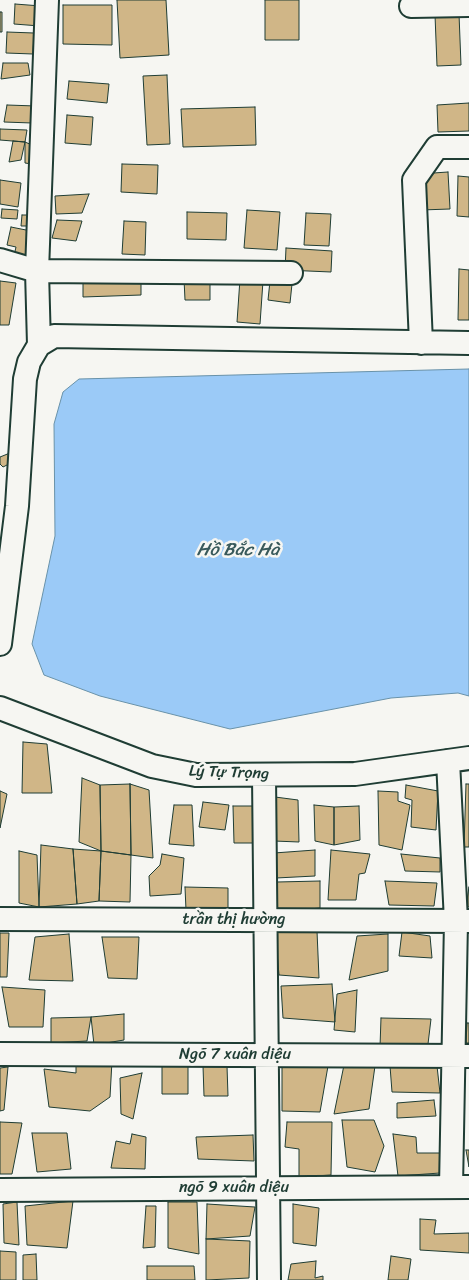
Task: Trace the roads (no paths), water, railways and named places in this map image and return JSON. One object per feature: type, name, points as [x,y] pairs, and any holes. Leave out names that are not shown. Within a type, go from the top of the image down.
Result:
[{"type":"street","points":[[39,345],[37,271],[47,0]]},
{"type":"street","points":[[411,6],[469,5]]},
{"type":"street","points":[[421,343],[414,180],[437,147],[469,147]]},
{"type":"street","points":[[0,260],[37,271],[291,273]]},
{"type":"street","points":[[0,644],[17,506],[25,379],[29,362],[39,345],[54,336],[469,343]]},
{"type":"street","name":"Lý Tự Trọng","points":[[0,708],[152,766],[196,775],[355,774],[458,760]]},
{"type":"street","points":[[458,760],[462,921],[460,1187]]},
{"type":"street","points":[[264,776],[269,1280]]},
{"type":"street","name":"trần thị hường","points":[[0,919],[462,921]]},
{"type":"street","name":"Ngõ 7 xuân diệu","points":[[0,1054],[461,1056]]},
{"type":"street","name":"ngõ 9 xuân diệu","points":[[0,1190],[460,1187]]},
{"type":"water","name":"Hồ Bắc Hà","points":[[469,369],[469,696],[458,693],[391,698],[230,729],[100,696],[44,675],[32,644],[55,536],[54,424],[63,392],[79,379]]}]
